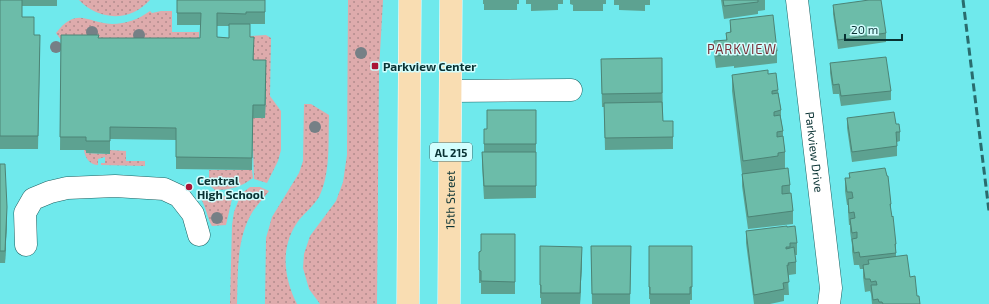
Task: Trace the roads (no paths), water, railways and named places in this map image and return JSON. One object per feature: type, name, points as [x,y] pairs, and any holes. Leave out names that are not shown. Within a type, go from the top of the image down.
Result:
[{"type":"main road","points":[[408,304],[410,0]]},
{"type":"main road","name":"15th Street","points":[[449,304],[452,0]]},
{"type":"street","name":"Parkview Drive","points":[[797,0],[831,288],[829,304]]},
{"type":"street","points":[[451,91],[571,90]]},
{"type":"street","points":[[26,245],[25,213],[33,199],[50,192],[68,188],[115,186],[164,189],[179,196],[193,214],[199,235]]},
{"type":"railway","points":[[963,0],[989,211]]},
{"type":"place","name":"Parkview Center","points":[[375,66]]},
{"type":"place","name":"Central High School","points":[[189,187]]},
{"type":"district","name":"PARKVIEW","points":[[742,49]]}]
